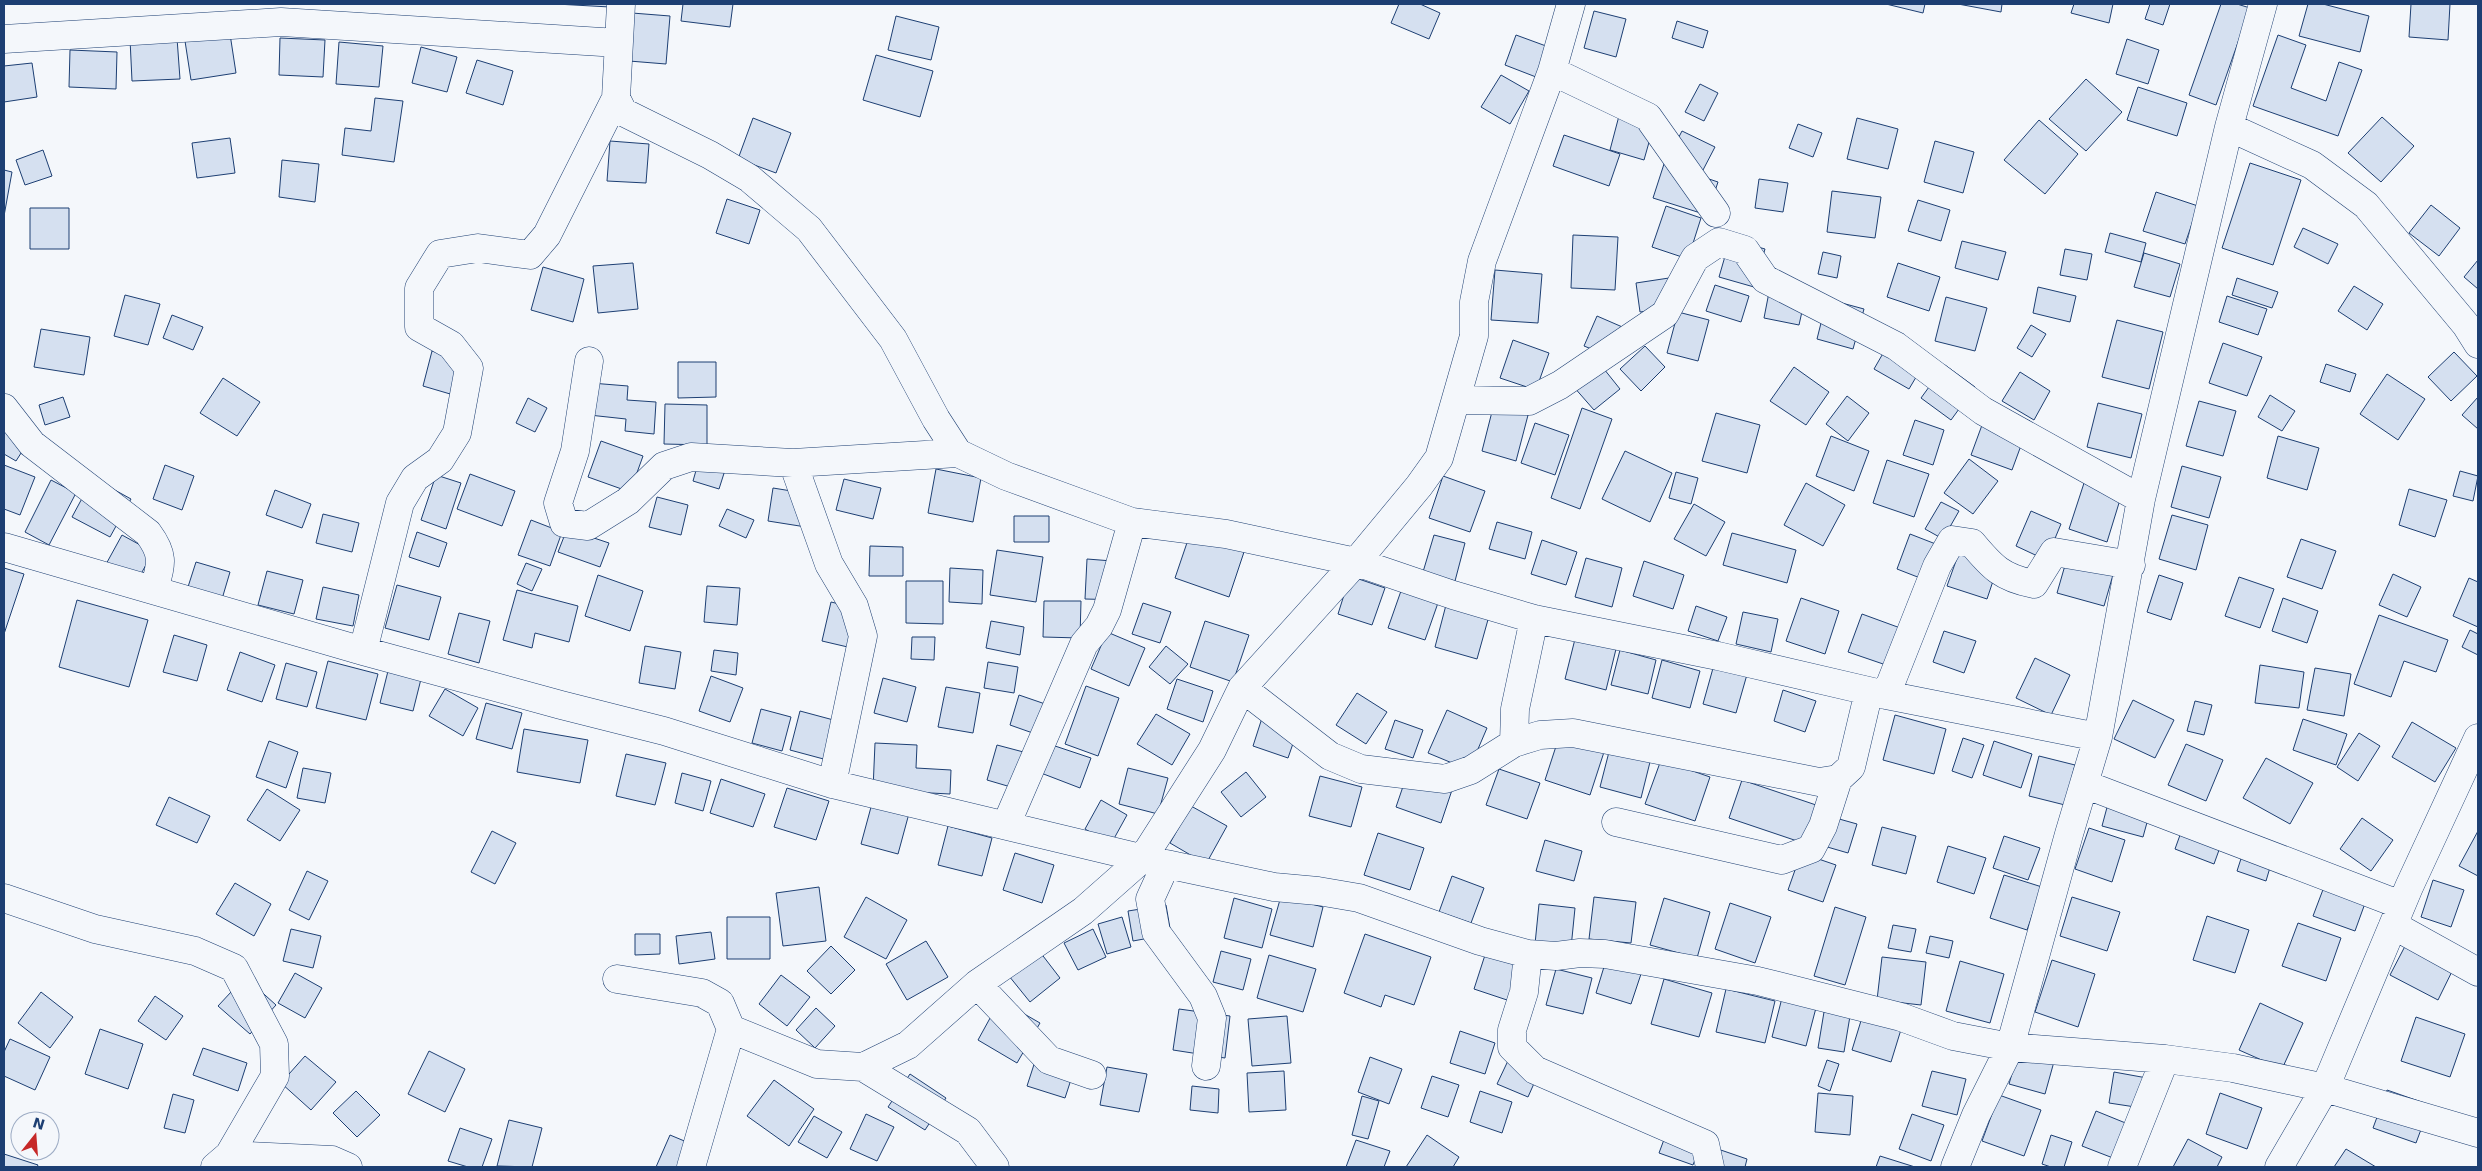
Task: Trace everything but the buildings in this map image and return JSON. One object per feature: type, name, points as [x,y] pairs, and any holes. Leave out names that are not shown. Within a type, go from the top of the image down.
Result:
[{"type":"street","points":[[363,651],[400,503],[415,478],[440,460],[457,433],[469,368],[450,345],[419,327],[419,288],[440,254],[478,248],[530,255],[547,235],[616,98],[621,4]]},
{"type":"street","points":[[1206,1066],[1212,1018],[1202,996],[1156,932],[1150,899],[1155,861],[1242,688],[1356,562],[1419,486],[1439,458],[1474,336],[1474,302],[1482,261],[1552,71],[1571,4]]},
{"type":"street","points":[[1955,1167],[1976,1115],[2010,1047],[2098,738],[2142,499],[2229,127],[2263,4]]},
{"type":"street","points":[[4,39],[281,22],[618,42]]},
{"type":"street","points":[[1552,71],[1648,117],[1716,213]]},
{"type":"street","points":[[616,98],[623,112],[710,155],[749,178],[809,229],[893,339],[936,419],[958,453]]},
{"type":"street","points":[[2229,127],[2312,164],[2366,205],[2466,325],[2478,344]]},
{"type":"street","points":[[1457,400],[1529,401],[1560,385],[1665,314],[1695,258],[1719,242],[1745,250],[1765,279],[1896,346],[1983,411],[2142,499]]},
{"type":"street","points":[[589,362],[574,451],[558,502],[564,523],[588,526],[628,501],[664,466],[691,457],[793,464],[958,453],[1006,476],[1132,522],[1226,534],[1356,562],[1453,595],[1534,619],[1718,656],[1878,693],[2098,738]]},
{"type":"street","points":[[4,408],[32,444],[148,533],[159,548],[161,565],[154,590]]},
{"type":"street","points":[[793,464],[828,564],[854,606],[863,636],[832,784]]},
{"type":"street","points":[[1006,825],[1084,644],[1099,626],[1107,610],[1132,522]]},
{"type":"street","points":[[1616,822],[1782,860],[1811,849],[1823,826],[1838,780],[1851,767],[1878,693],[1937,566],[1952,540],[1972,542],[1989,563],[2013,580],[2034,584],[2054,552],[2131,565]]},
{"type":"street","points":[[4,547],[363,651],[664,731],[832,784],[1155,861],[1274,887],[1318,891],[1359,898],[1480,941],[1528,954],[1556,956],[1580,952],[1605,954],[1748,979],[1901,1017],[1953,1036],[2010,1047],[2165,1059],[2233,1068],[2325,1088],[2478,1133]]},
{"type":"street","points":[[1514,743],[1515,709],[1534,619]]},
{"type":"street","points":[[1242,688],[1330,756],[1360,769],[1445,778],[1471,770],[1514,743],[1540,735],[1574,733],[1819,782],[1838,780]]},
{"type":"street","points":[[2279,1167],[2325,1088],[2397,915],[2478,738]]},
{"type":"street","points":[[2084,784],[2397,915],[2478,972]]},
{"type":"street","points":[[863,1067],[908,1045],[977,984],[1155,861]]},
{"type":"street","points":[[4,898],[95,929],[195,951],[234,968],[274,1044],[275,1076],[222,1161]]},
{"type":"street","points":[[1528,954],[1524,992],[1512,1030],[1512,1046],[1535,1070],[1705,1144],[1710,1167]]},
{"type":"street","points":[[617,979],[702,993],[720,1004],[731,1029],[691,1167]]},
{"type":"street","points":[[977,984],[1048,1060],[1092,1075]]},
{"type":"street","points":[[731,1029],[817,1064],[863,1067],[968,1131],[995,1167]]},
{"type":"street","points":[[2122,1167],[2165,1059]]},
{"type":"street","points":[[222,1161],[332,1160],[348,1167]]}]
